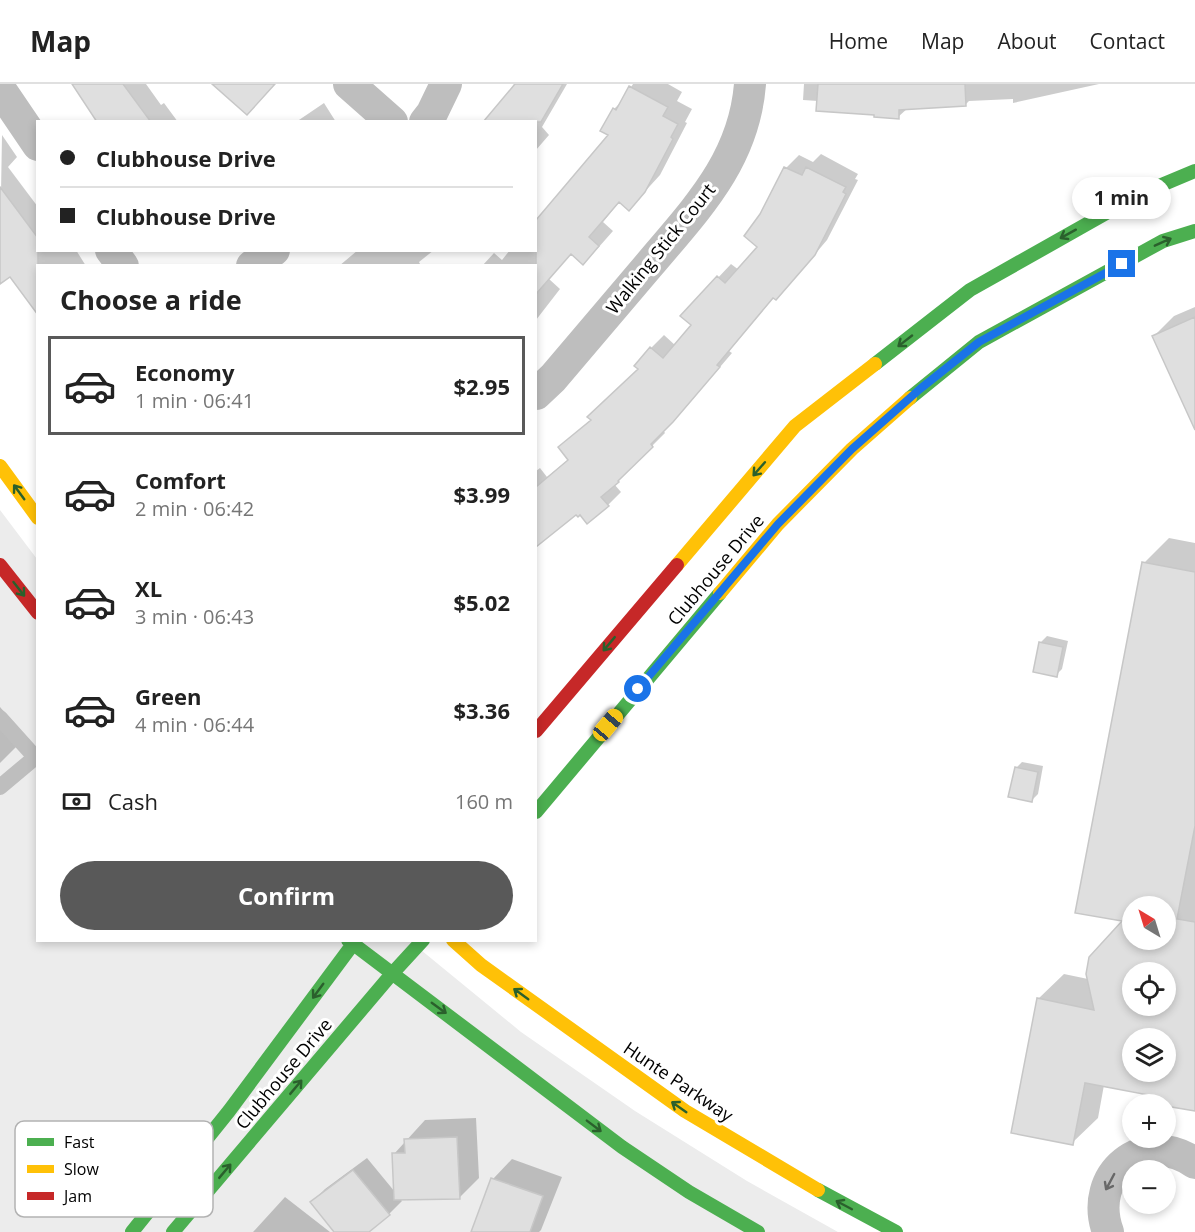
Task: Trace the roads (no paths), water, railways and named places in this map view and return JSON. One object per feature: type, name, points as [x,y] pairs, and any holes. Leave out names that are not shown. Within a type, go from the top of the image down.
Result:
[{"type":"street","points":[[349,84],[390,120]]},
{"type":"street","points":[[427,120],[446,84]]},
{"type":"street","name":"Walking Stick Court","points":[[537,393],[553,378],[708,195],[731,157],[739,136],[746,115],[750,84]]},
{"type":"street","points":[[0,88],[36,142]]},
{"type":"street","name":"Clubhouse Drive","points":[[537,730],[795,426],[970,290],[1140,194],[1195,171]]},
{"type":"street","name":"Clubhouse Drive","points":[[537,811],[778,524],[852,449],[979,342],[1163,242],[1195,231]]},
{"type":"street","points":[[255,264],[271,252]]},
{"type":"street","points":[[0,466],[36,515]]},
{"type":"street","points":[[0,565],[36,610]]},
{"type":"street","points":[[352,942],[390,976],[441,1010],[610,1138],[728,1216],[758,1232]]},
{"type":"street","name":"Clubhouse Drive","points":[[213,1131],[352,942]]},
{"type":"street","name":"Clubhouse Drive","points":[[213,1185],[421,942]]},
{"type":"street","name":"Hunte Parkway","points":[[455,942],[481,965],[685,1111],[840,1203],[896,1232]]},
{"type":"street","points":[[1108,1232],[1102,1217],[1102,1198],[1108,1181],[1119,1166],[1135,1156],[1153,1151],[1171,1152],[1195,1163]]},
{"type":"street","name":"Clubhouse Drive","points":[[132,1232],[144,1217]]},
{"type":"street","name":"Clubhouse Drive","points":[[173,1232],[186,1217]]},
{"type":"lane","points":[[0,718],[36,756],[0,787]]}]
